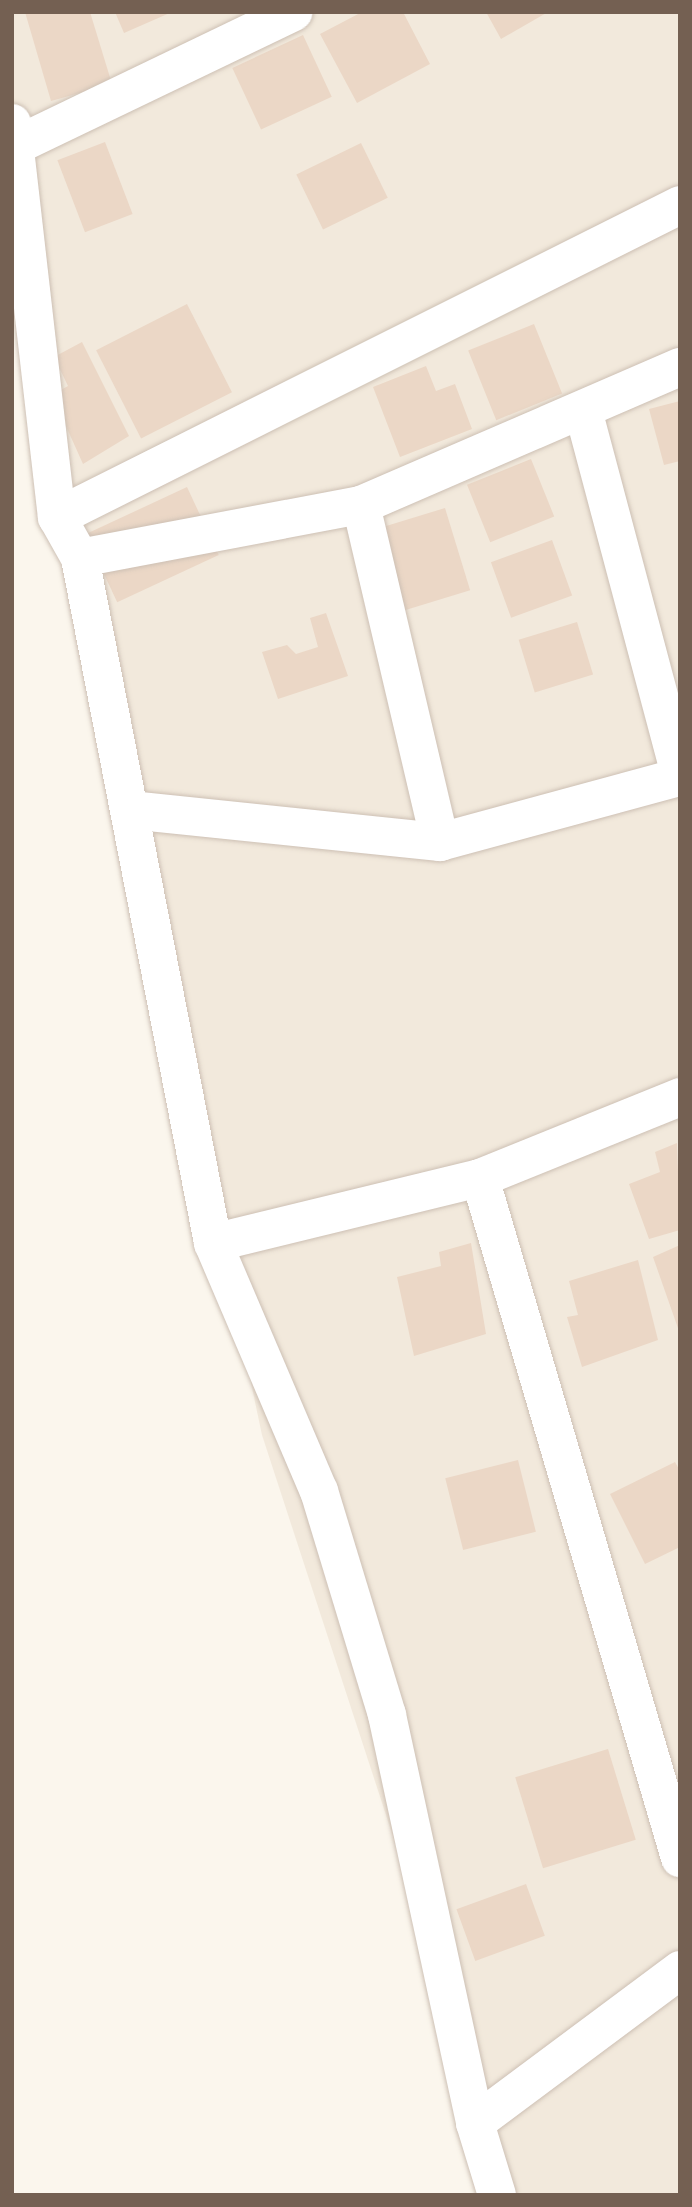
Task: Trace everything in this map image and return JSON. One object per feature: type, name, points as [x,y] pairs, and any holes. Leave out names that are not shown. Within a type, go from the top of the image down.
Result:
[{"type":"street","points":[[293,12],[14,135],[57,517],[80,558],[213,1244],[319,1491],[383,1702],[475,2123],[497,2195]]},
{"type":"street","points":[[57,517],[680,205]]},
{"type":"street","points":[[80,558],[361,505],[680,366]]},
{"type":"street","points":[[130,810],[440,842],[680,776],[583,410]]},
{"type":"street","points":[[361,505],[440,842]]},
{"type":"street","points":[[213,1244],[480,1178],[680,1097]]},
{"type":"street","points":[[480,1178],[680,1858]]},
{"type":"street","points":[[475,2123],[680,1970]]},
{"type":"shaded area","points":[[12,12],[680,12],[680,2195],[510,2195],[262,1435],[87,607],[12,108]]},
{"type":"building","points":[[25,12],[90,12],[112,84],[51,101]]},
{"type":"building","points":[[115,12],[172,12],[124,33]]},
{"type":"building","points":[[362,12],[403,12],[430,64],[357,103],[320,34]]},
{"type":"building","points":[[486,12],[548,12],[501,39]]},
{"type":"building","points":[[303,35],[332,97],[261,130],[232,68]]},
{"type":"building","points":[[105,142],[133,214],[85,232],[57,160]]},
{"type":"building","points":[[361,143],[388,198],[323,229],[296,175]]},
{"type":"building","points":[[187,304],[232,392],[141,439],[96,350]]},
{"type":"building","points":[[534,324],[562,394],[496,420],[468,351]]},
{"type":"building","points":[[82,342],[129,436],[83,464],[52,395],[68,386],[54,357]]},
{"type":"building","points":[[426,366],[436,391],[455,384],[472,429],[400,457],[373,387]]},
{"type":"building","points":[[680,401],[680,461],[664,465],[649,409]]},
{"type":"building","points":[[531,459],[554,516],[490,542],[467,485]]},
{"type":"building","points":[[187,487],[219,555],[117,602],[85,534]]},
{"type":"building","points":[[445,508],[470,590],[403,611],[378,528]]},
{"type":"building","points":[[552,540],[572,595],[511,618],[491,562]]},
{"type":"building","points":[[326,613],[348,676],[278,699],[262,652],[287,645],[296,654],[318,647],[310,618]]},
{"type":"building","points":[[577,622],[593,675],[535,692],[519,640]]},
{"type":"building","points":[[677,1143],[680,1230],[649,1239],[629,1184],[660,1172],[655,1152]]},
{"type":"building","points":[[471,1243],[486,1334],[414,1356],[397,1277],[441,1266],[439,1252]]},
{"type":"building","points":[[680,1245],[680,1331],[679,1331],[653,1257]]},
{"type":"building","points":[[638,1260],[658,1340],[582,1367],[567,1317],[578,1315],[569,1281]]},
{"type":"building","points":[[518,1460],[536,1532],[463,1550],[445,1478]]},
{"type":"building","points":[[675,1462],[680,1471],[680,1547],[645,1564],[610,1494]]},
{"type":"building","points":[[608,1749],[636,1840],[543,1868],[515,1777]]},
{"type":"building","points":[[526,1884],[545,1936],[475,1961],[456,1909]]}]
